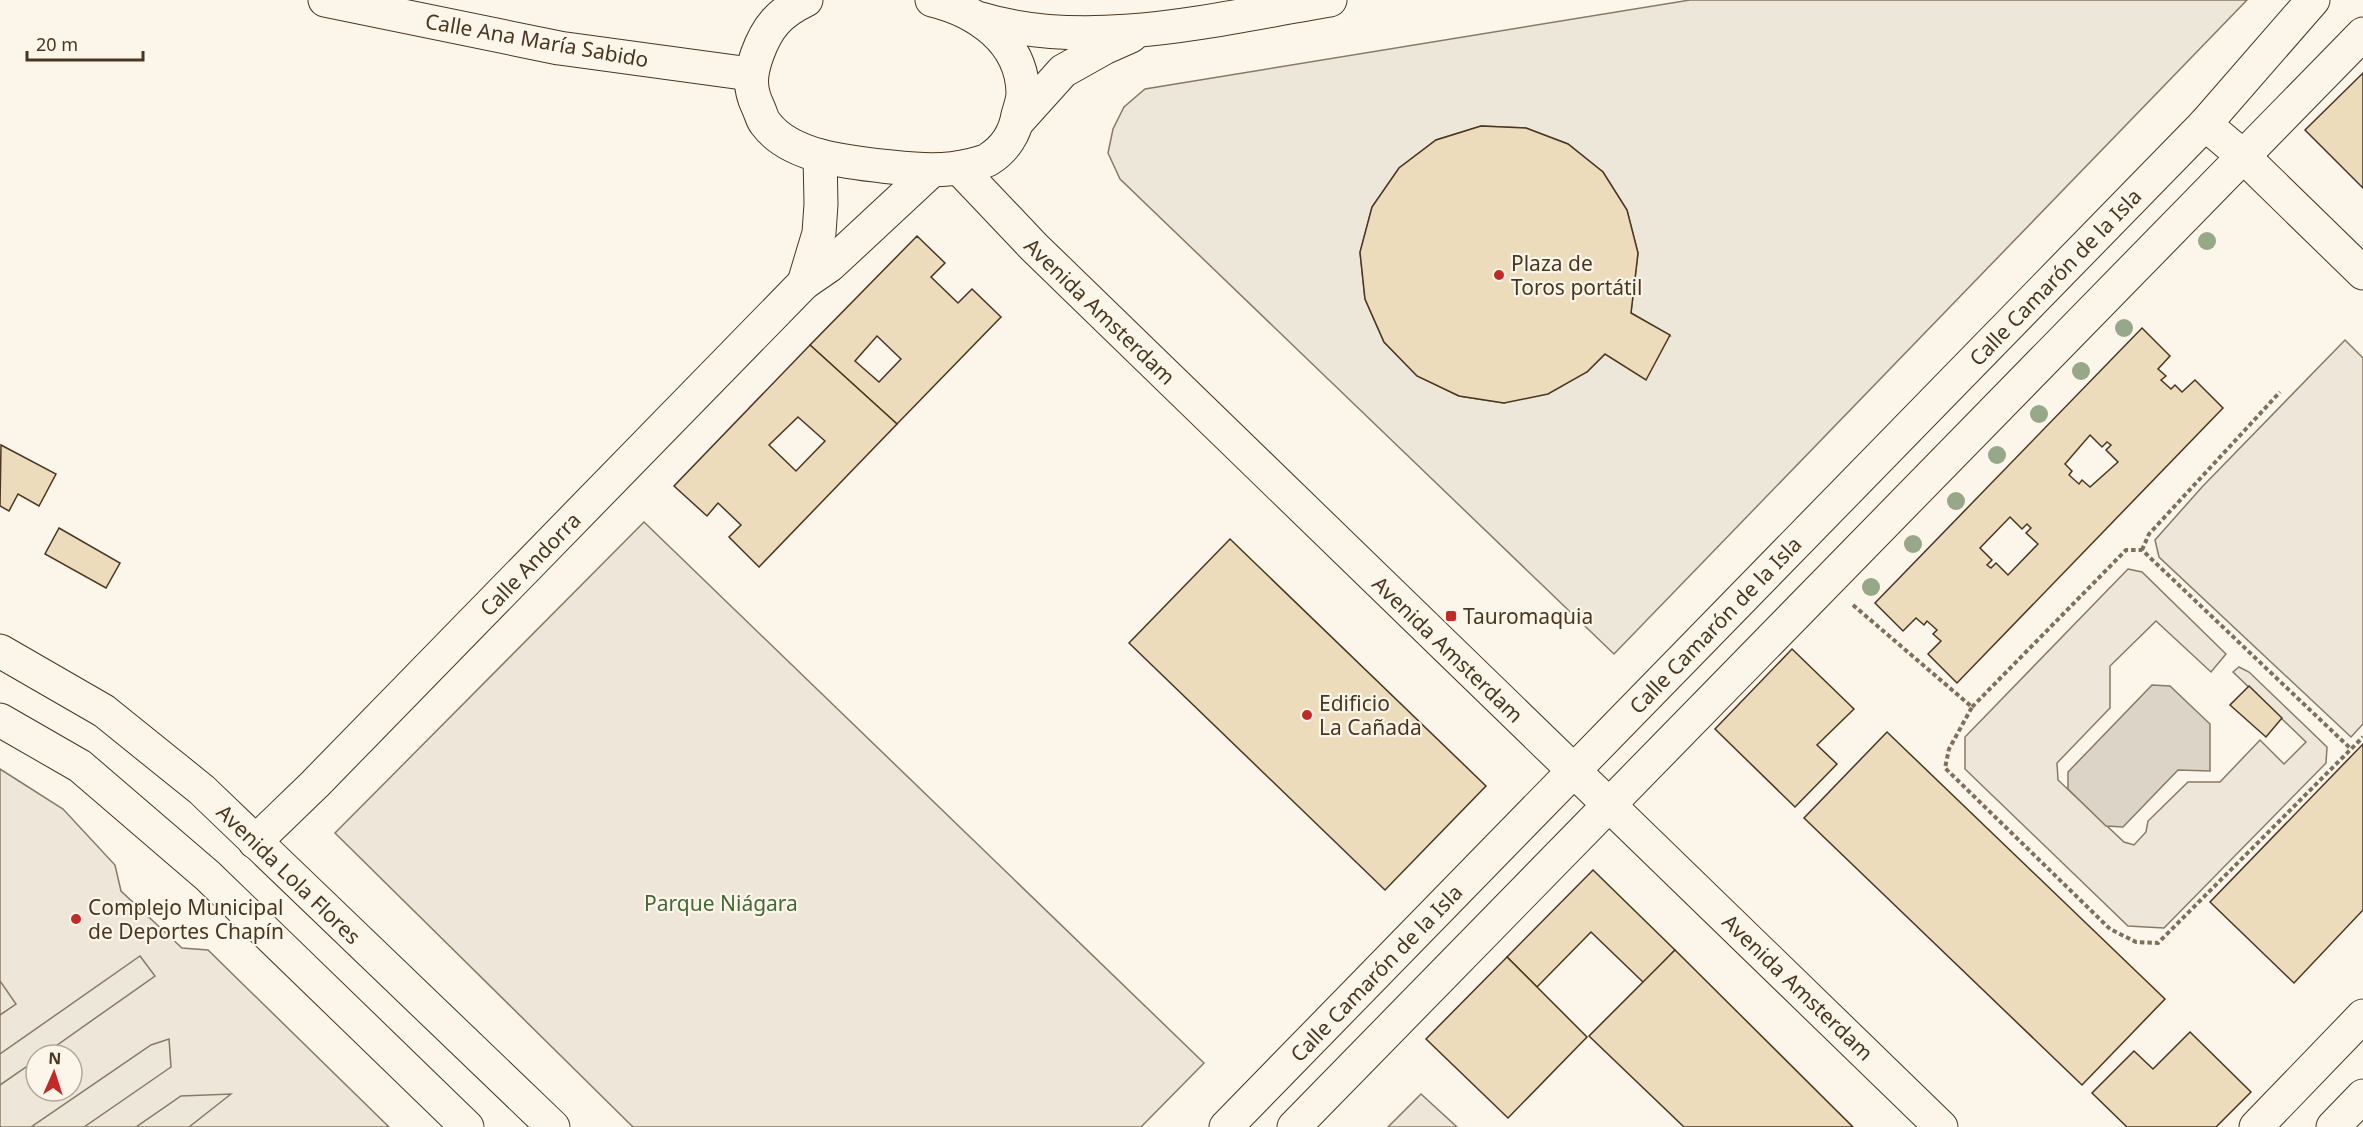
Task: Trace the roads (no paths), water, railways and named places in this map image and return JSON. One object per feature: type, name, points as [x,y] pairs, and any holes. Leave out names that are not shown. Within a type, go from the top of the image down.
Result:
[{"type":"street","name":"Calle Ana María Sabido","points":[[325,0],[559,48],[750,74]]},
{"type":"street","points":[[806,0],[788,8],[764,34],[750,74],[754,99],[766,124],[789,144],[820,156],[865,164],[945,170],[988,160],[1007,144],[1017,122],[1023,93],[1016,62],[1000,37],[981,19]]},
{"type":"street","points":[[932,0],[952,5],[981,19],[1010,28],[1047,33],[1141,32],[1329,0]]},
{"type":"street","name":"Calle Camarón de la Isla","points":[[1226,1127],[2205,124],[2313,0]]},
{"type":"street","points":[[1017,122],[1063,71],[1104,48],[1141,32]]},
{"type":"street","points":[[1294,1127],[2363,34]]},
{"type":"street","points":[[2205,124],[2244,157],[2363,273]]},
{"type":"street","name":"Calle Andorra","points":[[804,283],[819,233],[820,156]]},
{"type":"street","name":"Calle Andorra","points":[[255,842],[315,784],[804,283],[830,265],[945,170]]},
{"type":"street","name":"Avenida Amsterdam","points":[[945,170],[1034,247],[1941,1127]]},
{"type":"street","name":"Avenida Lola Flores","points":[[0,651],[104,711],[202,790],[553,1127]]},
{"type":"street","points":[[0,720],[80,766],[208,876],[467,1127]]},
{"type":"street","points":[[2256,1127],[2363,1016]]},
{"type":"street","points":[[2333,1127],[2363,1096]]},
{"type":"place","name":"Plaza de Toros portátil","points":[[1499,275]]},
{"type":"place","name":"Tauromaquia","points":[[1451,616]]},
{"type":"place","name":"Edificio La Cañada","points":[[1307,715]]},
{"type":"place","name":"Complejo Municipal de Deportes Chapín","points":[[76,919]]},
{"type":"park label","name":"Parque Niágara","points":[[721,903]]}]
